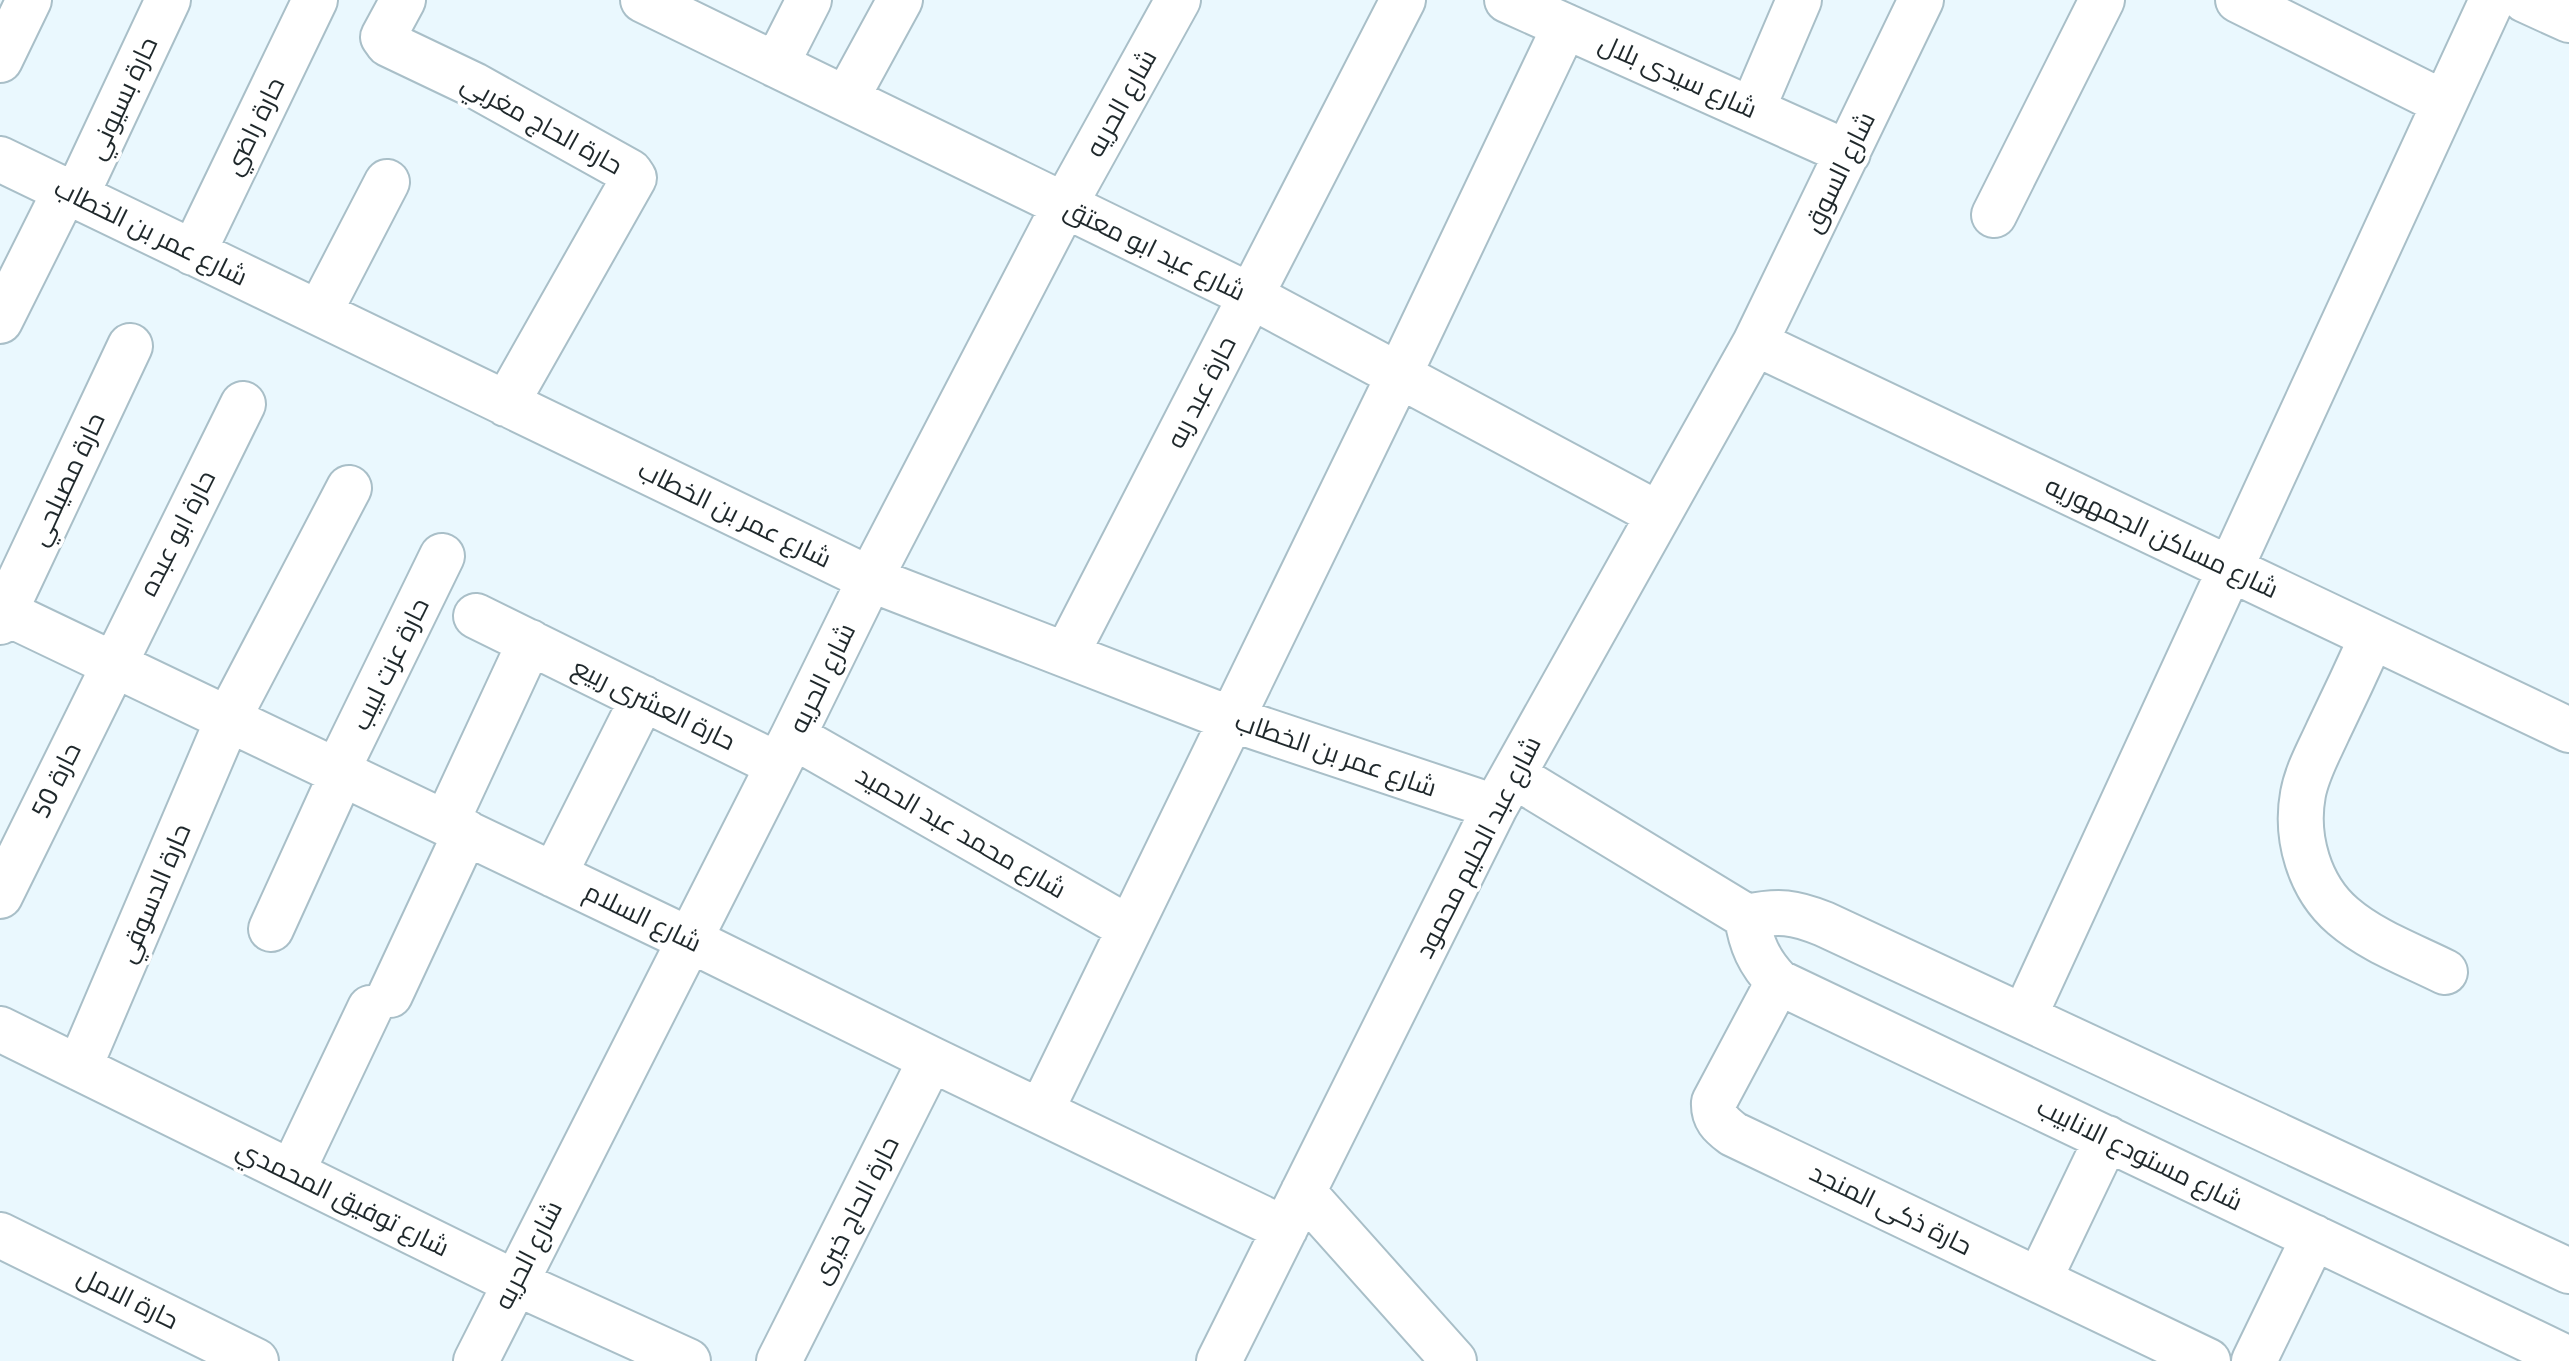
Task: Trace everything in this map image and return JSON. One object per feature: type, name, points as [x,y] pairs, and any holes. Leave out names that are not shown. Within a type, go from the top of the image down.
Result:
[{"type":"street","points":[[0,60],[29,0]]},
{"type":"street","name":"حارة بسيوني","points":[[0,321],[71,194],[168,0]]},
{"type":"street","name":"حارة راضي","points":[[193,253],[315,0]]},
{"type":"street","name":"حارة الحاج مغربي","points":[[403,0],[383,37],[388,44],[474,85],[630,172],[634,178],[506,404]]},
{"type":"street","name":"شارع عيد ابو معتق","points":[[643,0],[1251,296],[1658,514]]},
{"type":"street","points":[[776,65],[809,0]]},
{"type":"street","points":[[846,99],[900,0]]},
{"type":"street","name":"شارع الحريه","points":[[476,1361],[870,579],[1064,206],[1178,0]]},
{"type":"street","name":"حارة عبد ربه","points":[[1066,655],[1403,0]]},
{"type":"street","name":"شارع سيدى بلال","points":[[1507,0],[1848,153]]},
{"type":"street","points":[[1752,110],[1799,0]]},
{"type":"street","name":"شارع السوق","points":[[1755,343],[1921,0]]},
{"type":"street","points":[[1994,215],[2102,0]]},
{"type":"street","points":[[2238,0],[2444,103]]},
{"type":"street","points":[[2024,1017],[2492,0]]},
{"type":"street","points":[[2525,0],[2569,20]]},
{"type":"street","points":[[1041,1111],[1565,26]]},
{"type":"street","name":"شارع عمر بن الخطاب","points":[[0,159],[870,579],[1231,719],[1504,791]]},
{"type":"street","points":[[319,313],[387,182]]},
{"type":"street","name":"شارع مساكن الجمهوريه","points":[[1755,343],[2569,730]]},
{"type":"street","name":"شارع عبد الحليم محمود","points":[[1219,1361],[1504,791],[1755,343]]},
{"type":"street","name":"حارة مصيلحي","points":[[2,615],[130,346]]},
{"type":"street","name":"حارة ابو عبده","points":[[112,663],[243,404]]},
{"type":"street","name":"حارة الدسوقي","points":[[79,1068],[228,719],[349,488]]},
{"type":"street","name":"حارة عزت لبيب","points":[[271,929],[340,772],[442,556]]},
{"type":"street","name":"شارع السلام","points":[[2,615],[112,663],[1041,1111],[1294,1210]]},
{"type":"street","name":"حارة العشرى ربيع","points":[[476,616],[643,698],[786,751]]},
{"type":"street","points":[[2372,637],[2314,761],[2303,793],[2300,826],[2306,859],[2321,889],[2342,915],[2369,934],[2445,972]]},
{"type":"street","points":[[292,1172],[380,1001],[456,828],[530,642]]},
{"type":"street","name":"حارة 50","points":[[0,896],[112,663]]},
{"type":"street","points":[[554,875],[643,698]]},
{"type":"street","name":"شارع محمد عبد الحميد","points":[[786,751],[1129,928]]},
{"type":"street","points":[[1504,791],[1747,917],[1773,911],[1799,914],[2569,1271]]},
{"type":"street","name":"شارع مستودع الانابيب","points":[[1747,917],[1751,943],[1763,966],[1778,982],[2569,1359]]},
{"type":"street","name":"حارة ذكى المنجد","points":[[1778,982],[1714,1102],[1719,1123],[1733,1134],[2208,1361]]},
{"type":"street","name":"شارع توفيق المحمدي","points":[[0,1029],[514,1282],[688,1361]]},
{"type":"street","name":"حارة الحاج خيرى","points":[[779,1361],[931,1059]]},
{"type":"street","points":[[2039,1280],[2107,1138]]},
{"type":"street","points":[[1294,1210],[1454,1361]]},
{"type":"street","name":"حارة الامل","points":[[0,1235],[256,1361]]},
{"type":"street","points":[[2254,1361],[2314,1237]]}]
